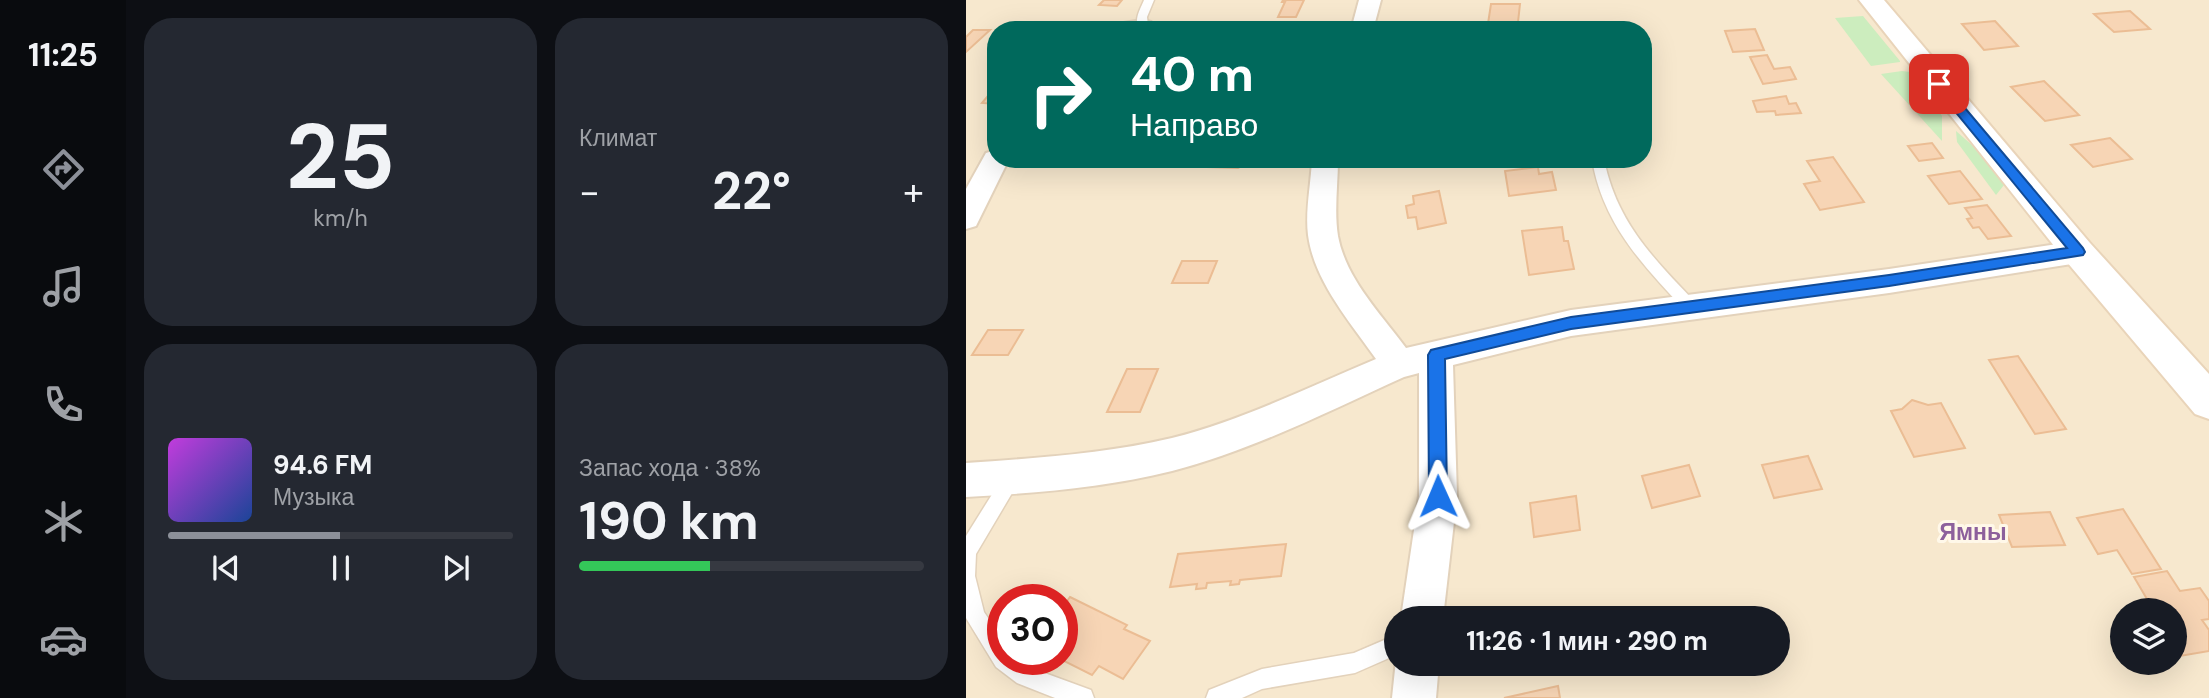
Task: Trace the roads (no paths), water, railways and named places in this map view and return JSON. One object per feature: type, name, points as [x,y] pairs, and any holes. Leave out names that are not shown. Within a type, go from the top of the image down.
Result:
[{"type":"main road","points":[[1871,0],[2078,252],[2209,402]]},
{"type":"street","points":[[1364,21],[1370,0]]},
{"type":"street","points":[[966,219],[990,168]]},
{"type":"street","points":[[1325,168],[1323,233],[1328,255],[1340,281],[1398,364]]},
{"type":"street","points":[[966,480],[1076,473],[1173,454],[1257,426],[1398,364],[1571,323],[1889,281],[2078,252]]},
{"type":"street","points":[[1424,606],[1438,496],[1436,355]]},
{"type":"street","points":[[1414,698],[1416,676]]},
{"type":"lane","points":[[1143,21],[1142,17],[1149,0]]},
{"type":"lane","points":[[1600,168],[1606,192],[1637,252],[1690,306]]},
{"type":"lane","points":[[987,634],[969,601],[967,552],[1012,478]]},
{"type":"lane","points":[[1217,698],[1262,679],[1355,663],[1384,650]]},
{"type":"lane","points":[[1023,675],[1083,698]]},
{"type":"district","name":"Ямны","points":[[1973,532]]}]
